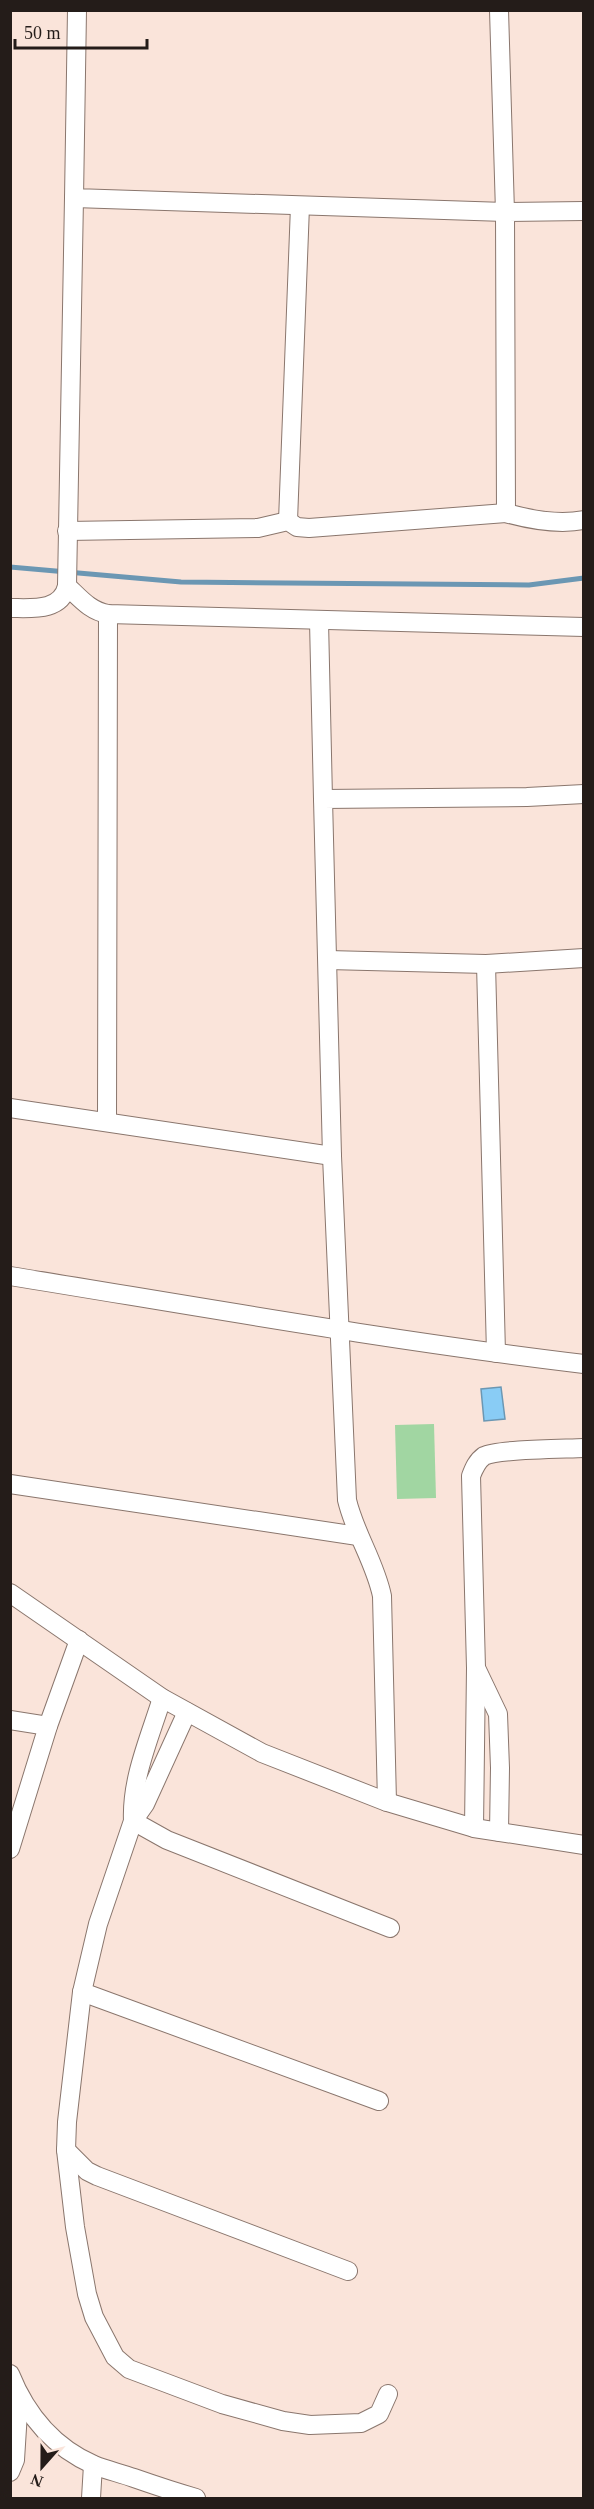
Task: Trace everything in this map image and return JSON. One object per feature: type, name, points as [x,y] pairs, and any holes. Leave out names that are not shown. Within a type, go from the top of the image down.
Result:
[{"type":"street","points":[[10,608],[51,606],[65,594],[67,581],[77,10]]},
{"type":"street","points":[[499,10],[505,212],[506,513]]},
{"type":"street","points":[[74,198],[505,212],[584,211]]},
{"type":"street","points":[[288,521],[300,206]]},
{"type":"street","points":[[68,539],[258,528],[288,521],[297,527],[309,528],[506,513],[543,521],[584,520]]},
{"type":"street","points":[[67,581],[86,605],[99,613],[108,614],[584,627]]},
{"type":"street","points":[[107,1122],[108,614]]},
{"type":"street","points":[[319,621],[332,1156],[347,1500],[358,1536],[378,1576],[382,1596],[387,1802]]},
{"type":"street","points":[[323,799],[527,797],[584,794]]},
{"type":"street","points":[[328,960],[486,963],[584,958]]},
{"type":"street","points":[[486,963],[496,1353]]},
{"type":"street","points":[[10,1108],[332,1156]]},
{"type":"street","points":[[10,1276],[341,1330],[584,1364]]},
{"type":"street","points":[[474,1828],[476,1668],[471,1476],[475,1465],[487,1455],[544,1449],[584,1449]]},
{"type":"street","points":[[10,1484],[358,1536]]},
{"type":"street","points":[[10,1593],[162,1698],[262,1754],[387,1802],[474,1828],[584,1845]]},
{"type":"street","points":[[10,1850],[48,1726],[79,1640]]},
{"type":"street","points":[[476,1668],[498,1713],[499,1832]]},
{"type":"street","points":[[162,1698],[135,1788],[133,1821],[98,1924],[82,1992],[70,2085],[66,2150],[78,2250],[94,2317],[115,2357],[129,2369],[222,2404],[283,2421],[310,2425],[361,2423],[379,2414],[388,2394]]},
{"type":"street","points":[[133,1821],[145,1804],[187,1712]]},
{"type":"street","points":[[10,1720],[48,1726]]},
{"type":"street","points":[[133,1821],[167,1840],[390,1928]]},
{"type":"street","points":[[82,1992],[379,2101]]},
{"type":"street","points":[[66,2150],[87,2171],[97,2176],[348,2271]]},
{"type":"street","points":[[10,2374],[19,2396],[54,2441],[93,2464],[196,2499]]},
{"type":"street","points":[[10,2472],[15,2460],[19,2396]]},
{"type":"street","points":[[91,2499],[93,2464]]},
{"type":"green space","points":[[434,1424],[436,1498],[397,1499],[395,1425]]},
{"type":"water","points":[[501,1387],[505,1419],[484,1421],[481,1389]]},
{"type":"waterway","points":[[10,567],[181,582],[529,585],[584,578]]}]
